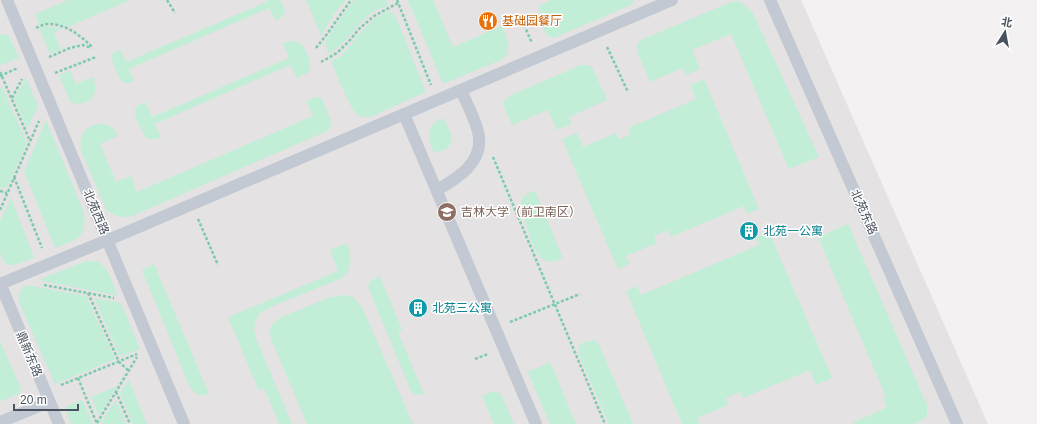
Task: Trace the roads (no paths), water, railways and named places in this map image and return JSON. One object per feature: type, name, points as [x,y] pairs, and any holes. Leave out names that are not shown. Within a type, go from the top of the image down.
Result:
[{"type":"lane","name":"北苑西路","points":[[7,0],[184,424]]},
{"type":"lane","points":[[0,284],[672,0]]},
{"type":"lane","name":"北苑东路","points":[[770,0],[957,424]]},
{"type":"lane","points":[[436,190],[453,181],[467,169],[475,159],[478,149],[479,138],[475,124],[461,90]]},
{"type":"lane","points":[[404,114],[536,424]]},
{"type":"lane","name":"鼎新东路","points":[[0,284],[59,424]]},
{"type":"lane","points":[[0,422],[49,402]]},
{"type":"place","name":"基础园餐厅","points":[[488,21]]},
{"type":"place","name":"吉林大学（前卫南区）","points":[[447,212]]},
{"type":"place","name":"北苑一公寓","points":[[749,231]]},
{"type":"place","name":"北苑三公寓","points":[[418,308]]}]
